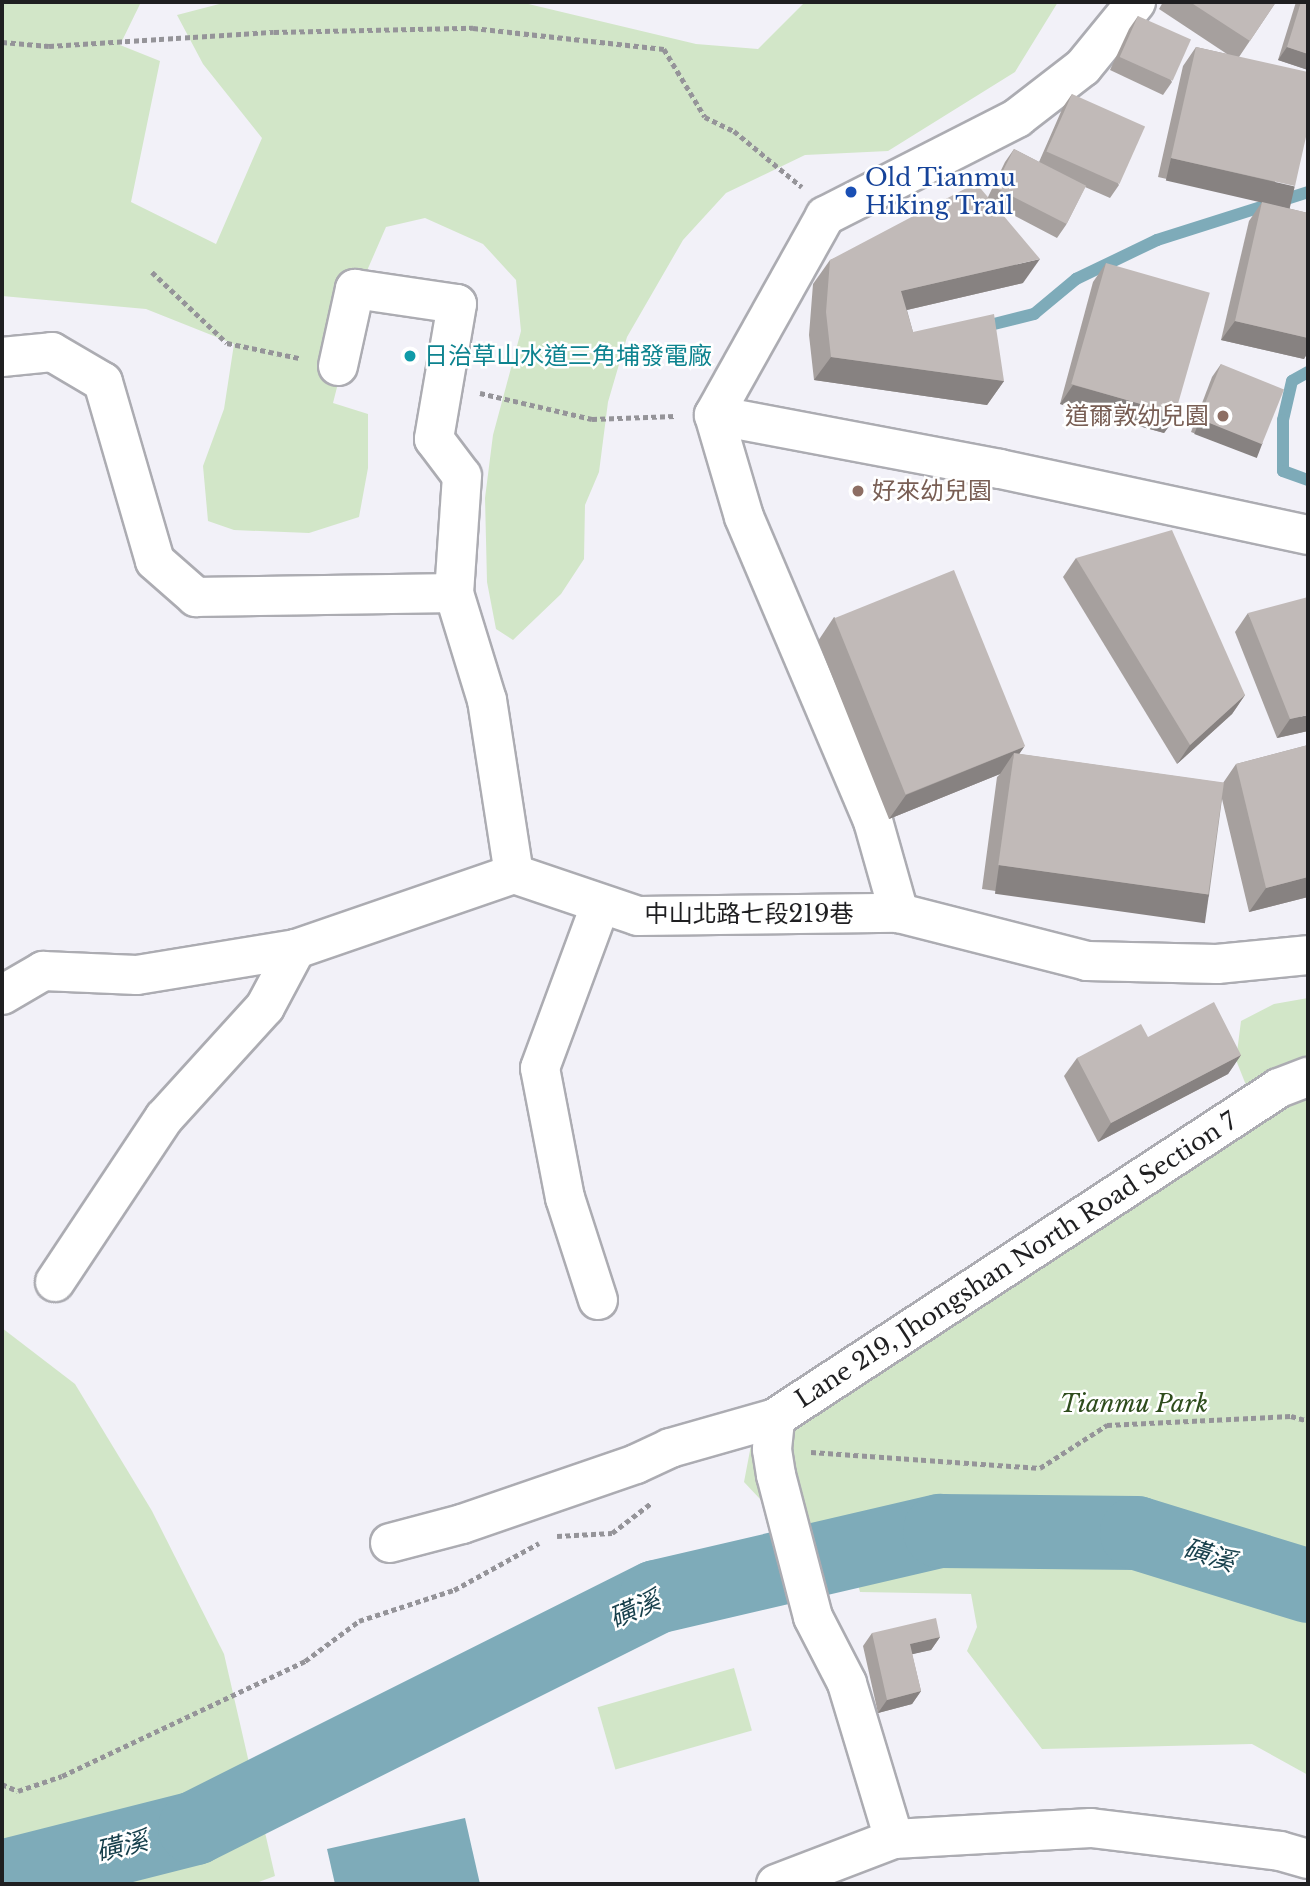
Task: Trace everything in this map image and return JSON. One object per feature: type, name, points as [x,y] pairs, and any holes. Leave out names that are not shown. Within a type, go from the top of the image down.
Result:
[{"type":"street","points":[[900,913],[873,821],[744,517],[714,415],[825,216],[1017,118],[1083,67],[1136,2]]},
{"type":"street","points":[[2,995],[43,971],[136,975],[296,948],[514,874],[487,700],[454,593],[462,476],[434,439],[457,304],[355,289],[338,366]]},
{"type":"street","points":[[2,357],[52,352],[103,382],[155,561],[196,597],[454,593]]},
{"type":"street","points":[[714,415],[999,469],[1308,535]]},
{"type":"street","name":"中山北路七段219巷","points":[[514,874],[600,906],[639,916],[900,913],[1087,961],[1217,964],[1308,955]]},
{"type":"street","points":[[598,1300],[565,1198],[540,1068],[600,906]]},
{"type":"street","points":[[55,1283],[164,1118],[265,1007],[296,948]]},
{"type":"street","name":"Lane 219, Jhongshan North Road Section 7","points":[[390,1543],[474,1520],[636,1464],[670,1448],[774,1447],[1279,1088],[1308,1077]]},
{"type":"street","points":[[774,1447],[813,1617],[847,1684],[894,1839]]},
{"type":"street","points":[[776,1884],[894,1839],[1091,1828],[1280,1851],[1308,1859]]},
{"type":"path","points":[[2,42],[49,46],[274,33],[473,28],[664,49],[705,117],[734,131],[764,158],[811,193]]},
{"type":"path","points":[[152,272],[227,342],[338,366]]},
{"type":"path","points":[[442,384],[592,419],[714,415]]},
{"type":"path","points":[[774,1447],[1040,1468],[1107,1425],[1291,1416],[1308,1421]]},
{"type":"path","points":[[2,1784],[18,1791],[62,1776],[305,1661],[359,1620],[454,1590],[551,1536],[612,1533],[664,1497]]},
{"type":"green space","points":[[2,2],[141,2],[120,45],[160,61],[131,202],[216,244],[262,138],[203,64],[177,15],[227,2],[520,2],[696,44],[758,49],[805,2],[1058,2],[1015,72],[888,151],[805,155],[726,193],[683,240],[627,337],[608,402],[599,472],[585,505],[584,559],[561,594],[513,640],[496,629],[487,582],[485,498],[493,435],[521,331],[516,280],[483,244],[425,218],[386,227],[366,273],[333,403],[368,414],[368,468],[359,517],[309,533],[234,530],[208,521],[203,466],[224,409],[234,344],[146,309],[2,296]]},
{"type":"green space","name":"Tianmu Park","points":[[1308,998],[1308,1775],[1252,1744],[1042,1749],[967,1651],[977,1627],[971,1594],[860,1592],[845,1536],[779,1519],[744,1482],[756,1419],[1254,1105],[1236,1060],[1241,1021],[1274,1004]]},
{"type":"green space","points":[[2,1328],[75,1384],[152,1511],[224,1654],[275,1876],[253,1884],[2,1884]]},
{"type":"green space","points":[[734,1668],[752,1730],[615,1770],[598,1707]]},
{"type":"water","points":[[465,1818],[480,1884],[335,1884],[327,1849]]},
{"type":"building","points":[[1190,2],[1276,2],[1250,41]]},
{"type":"building","points":[[1301,2],[1308,2],[1308,54],[1287,47]]},
{"type":"building","points":[[1138,16],[1191,40],[1173,81],[1120,57]]},
{"type":"building","points":[[1196,47],[1308,72],[1308,128],[1295,186],[1171,158]]},
{"type":"building","points":[[1072,94],[1145,127],[1119,184],[1046,152]]},
{"type":"building","points":[[1014,149],[1086,186],[1067,224],[994,187]]},
{"type":"building","points":[[976,183],[1040,259],[901,291],[913,332],[994,314],[1004,381],[831,357],[826,312],[830,260]]},
{"type":"building","points":[[1262,202],[1308,213],[1308,338],[1235,321]]},
{"type":"building","points":[[1106,263],[1210,293],[1175,414],[1071,384]]},
{"type":"building","points":[[1221,364],[1284,389],[1262,444],[1199,419]]},
{"type":"building","points":[[1172,530],[1245,695],[1190,745],[1076,558]]},
{"type":"building","points":[[954,570],[1025,746],[906,794],[834,618]]},
{"type":"building","points":[[1308,597],[1308,715],[1290,719],[1248,613]]},
{"type":"building","points":[[1308,745],[1308,877],[1266,888],[1236,764]]},
{"type":"building","points":[[1014,753],[1224,783],[1208,894],[998,865]]},
{"type":"building","points":[[1214,1002],[1241,1055],[1111,1123],[1077,1058],[1141,1024],[1148,1037]]},
{"type":"building","points":[[936,1618],[940,1637],[910,1644],[921,1691],[887,1700],[872,1633]]},
{"type":"waterway","points":[[982,327],[1034,314],[1076,279],[1157,240],[1308,192]]},
{"type":"waterway","points":[[1308,372],[1292,381],[1283,420],[1283,471],[1308,480]]},
{"type":"waterway","name":"磺溪","points":[[2,1877],[195,1828],[656,1597],[940,1531],[1137,1533],[1308,1586]]},
{"type":"place","name":"Old Tianmu Hiking Trail","points":[[851,192]]},
{"type":"place","name":"日治草山水道三角埔發電廠","points":[[410,356]]},
{"type":"place","name":"道爾敦幼兒園","points":[[1223,416]]},
{"type":"place","name":"好來幼兒園","points":[[858,491]]}]
